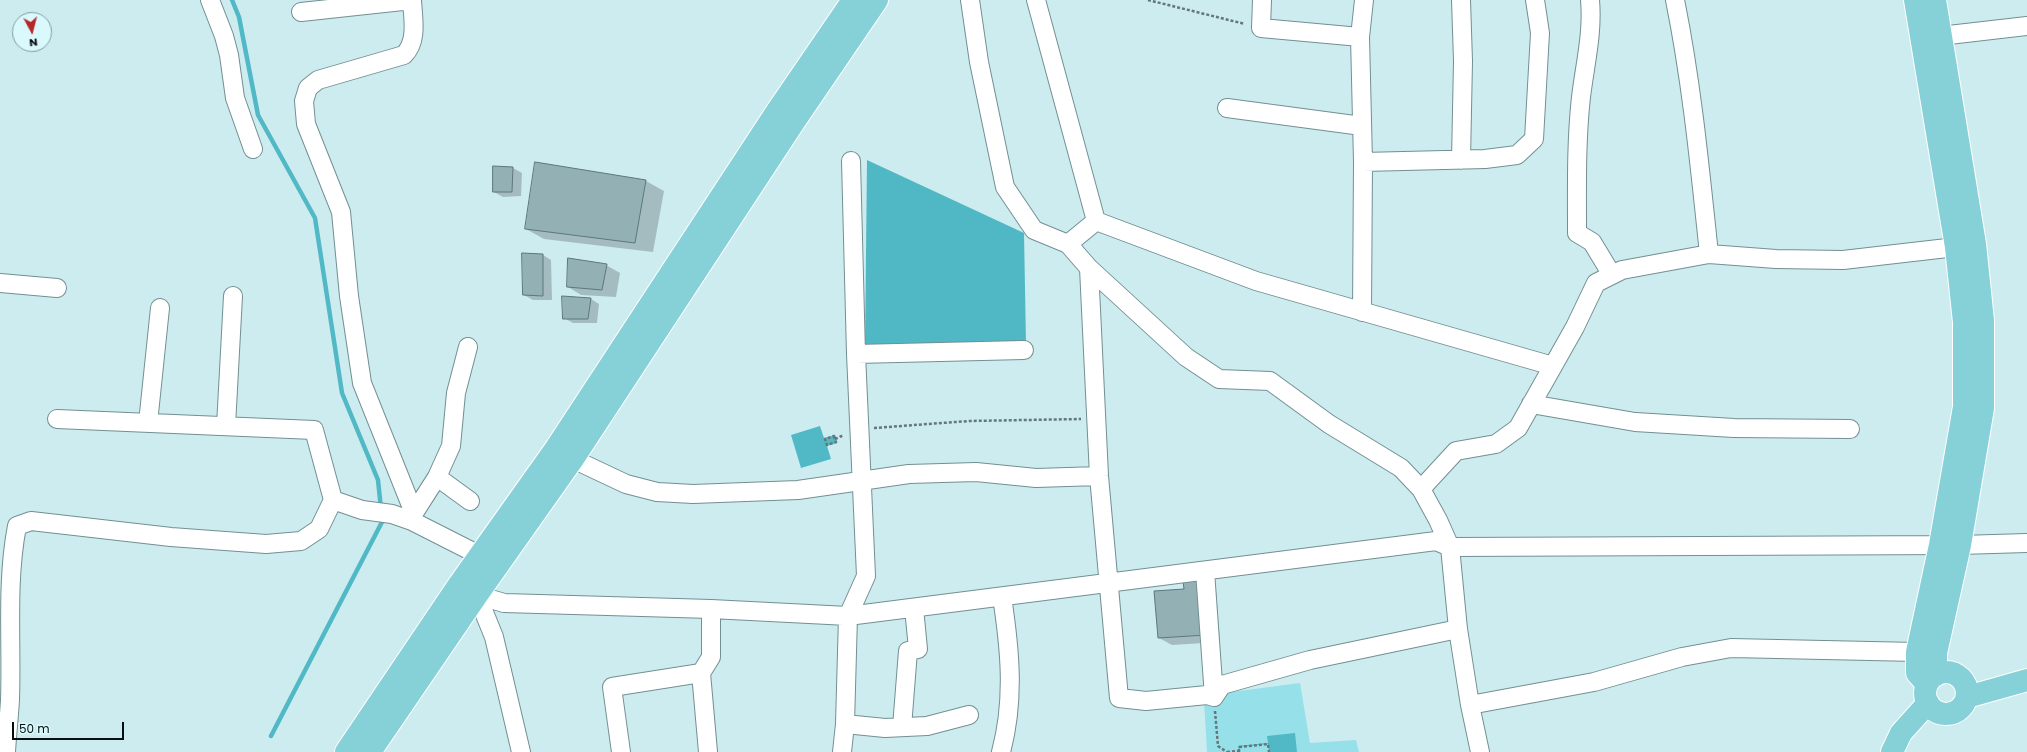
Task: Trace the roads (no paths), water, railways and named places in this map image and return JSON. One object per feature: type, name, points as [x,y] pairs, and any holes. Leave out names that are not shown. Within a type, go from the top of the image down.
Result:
[{"type":"main road","points":[[370,752],[468,589],[481,556],[556,448],[777,111],[852,0]]},
{"type":"main road","points":[[346,752],[468,589],[573,459],[794,122],[877,0]]},
{"type":"main road","points":[[1892,752],[1901,733],[1930,688],[1945,672],[1955,674],[1964,684],[1967,688],[1967,698],[1962,706],[1955,712],[1945,714],[1935,711],[1930,688],[1950,545],[1964,407],[1964,322],[1956,247],[1915,0]]},
{"type":"main road","points":[[1930,688],[1917,673],[1917,652],[1950,545],[1983,408],[1983,321],[1975,244],[1935,0]]},
{"type":"main road","points":[[1967,698],[2027,680]]},
{"type":"street","points":[[210,0],[230,55],[235,98],[253,149]]},
{"type":"street","points":[[301,12],[412,0],[414,34],[411,48],[404,55],[318,80],[308,88],[304,101],[306,124],[341,212],[350,296],[362,383],[413,517]]},
{"type":"street","points":[[970,0],[979,62],[1005,187],[1034,230],[1068,244],[1089,268],[1186,357],[1219,378],[1270,381],[1329,424],[1401,468],[1421,490],[1438,520],[1450,547],[1458,629],[1470,705],[1480,752]]},
{"type":"street","points":[[1036,0],[1096,221]]},
{"type":"street","points":[[1262,0],[1261,28],[1360,37]]},
{"type":"street","points":[[1362,312],[1363,162],[1360,37],[1364,0]]},
{"type":"street","points":[[1460,0],[1463,61],[1461,160]]},
{"type":"street","points":[[1363,162],[1461,160],[1517,155],[1534,139],[1540,33],[1535,0]]},
{"type":"street","points":[[1590,0],[1591,36],[1581,97],[1578,141],[1577,234],[1592,242],[1612,275]]},
{"type":"street","points":[[1675,0],[1684,45],[1709,254]]},
{"type":"street","points":[[1940,36],[2027,26]]},
{"type":"street","points":[[1227,108],[1362,126]]},
{"type":"street","points":[[842,752],[845,724],[848,616],[866,576],[856,354],[851,161]]},
{"type":"street","points":[[1068,244],[1096,221]]},
{"type":"street","points":[[1096,221],[1256,281],[1553,366]]},
{"type":"street","points":[[1421,490],[1456,451],[1496,444],[1518,428],[1575,327],[1596,283],[1622,270],[1709,254],[1776,259],[1843,260],[1956,247]]},
{"type":"street","points":[[1089,268],[1095,418],[1099,476],[1107,583],[1119,698],[1146,701],[1207,695],[1214,697]]},
{"type":"street","points":[[0,283],[57,288]]},
{"type":"street","points":[[226,426],[233,296]]},
{"type":"street","points":[[148,423],[160,308]]},
{"type":"street","points":[[413,517],[437,477],[451,446],[456,393],[468,347]]},
{"type":"street","points":[[856,354],[1024,350]]},
{"type":"street","points":[[1531,404],[1635,422],[1734,428],[1850,428]]},
{"type":"street","points":[[6,752],[10,700],[5,629],[17,526],[30,521],[171,537],[266,544],[301,541],[319,529],[333,500],[314,430],[57,419]]},
{"type":"street","points":[[573,459],[626,484],[657,492],[694,494],[741,494],[798,490],[909,474],[976,472],[1036,478],[1099,476]]},
{"type":"street","points":[[437,477],[470,501]]},
{"type":"street","points":[[333,500],[362,510],[413,517],[481,556]]},
{"type":"street","points":[[468,589],[504,603],[848,616],[1436,541],[1450,547],[1950,545],[2027,543]]},
{"type":"street","points":[[1205,571],[1214,697]]},
{"type":"street","points":[[468,589],[494,637],[521,752]]},
{"type":"street","points":[[1002,597],[1011,672],[1010,699],[1002,752]]},
{"type":"street","points":[[902,727],[908,651],[918,649],[914,608]]},
{"type":"street","points":[[708,752],[700,673],[711,657],[711,610]]},
{"type":"street","points":[[1214,697],[1222,685],[1310,660],[1458,629]]},
{"type":"street","points":[[1470,705],[1594,682],[1682,656],[1731,648],[1917,652]]},
{"type":"street","points":[[621,752],[612,687],[700,673]]},
{"type":"street","points":[[845,724],[885,728],[927,726],[969,715]]},
{"type":"waterway","points":[[232,0],[239,17],[258,115],[315,218],[342,393],[378,480],[381,509]]},
{"type":"waterway","points":[[271,736],[382,522],[382,516]]}]
